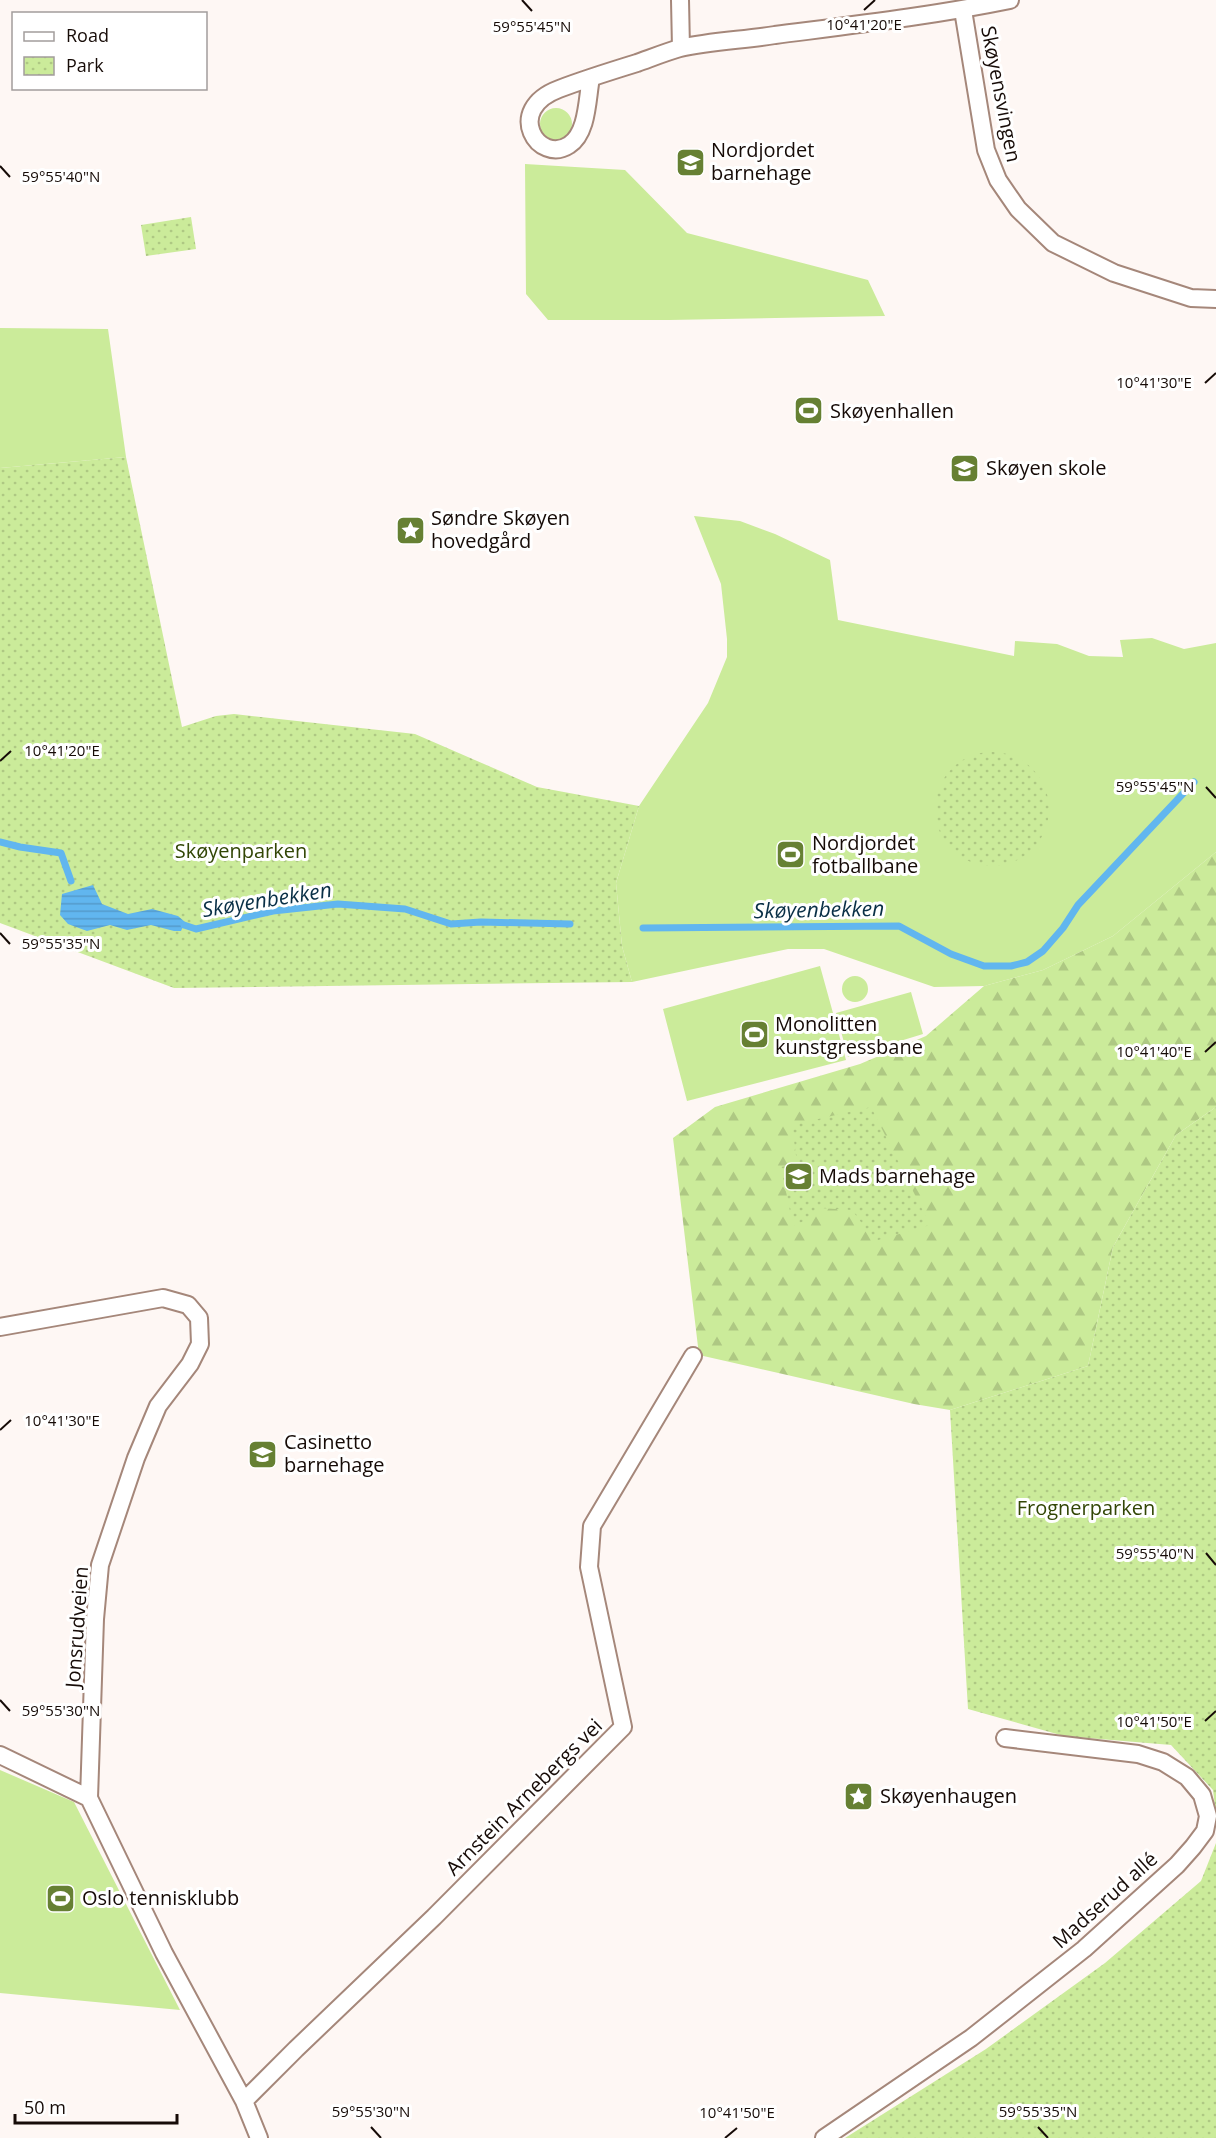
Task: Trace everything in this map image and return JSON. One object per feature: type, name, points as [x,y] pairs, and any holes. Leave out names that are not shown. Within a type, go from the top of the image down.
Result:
[{"type":"street","points":[[680,0],[681,48]]},
{"type":"street","points":[[591,78],[582,130],[573,143],[559,149],[539,143],[529,128],[528,121],[534,106],[548,93],[591,78],[681,48],[963,10],[1010,0]]},
{"type":"street","name":"Skøyensvingen","points":[[963,10],[986,150],[998,180],[1018,209],[1053,243],[1114,273],[1191,298],[1216,299]]},
{"type":"street","name":"Jonsrudveien","points":[[0,1327],[163,1298],[188,1305],[199,1318],[200,1344],[190,1364],[158,1406],[136,1458],[100,1565],[95,1619],[89,1798],[164,1953],[244,2101],[259,2138]]},
{"type":"street","name":"Arnstein Arnebergs vei","points":[[244,2101],[434,1917],[623,1728],[590,1567],[592,1526],[693,1356]]},
{"type":"street","name":"Madserud allé","points":[[824,2138],[971,2038],[1084,1949],[1177,1865],[1205,1831],[1208,1816],[1203,1795],[1187,1777],[1163,1762],[1138,1754],[1005,1738]]},
{"type":"street","points":[[0,1755],[89,1798]]},
{"type":"green space","points":[[556,108],[567,113],[572,124],[567,135],[556,140],[545,135],[540,124],[545,113]]},
{"type":"green space","points":[[525,164],[625,170],[687,233],[868,280],[885,316],[548,320],[526,294]]},
{"type":"green space","points":[[191,217],[196,249],[146,256],[141,225]]},
{"type":"green space","points":[[0,328],[108,329],[126,457],[0,468]]},
{"type":"green space","name":"Skøyenparken","points":[[126,457],[182,727],[216,716],[234,714],[415,734],[537,787],[639,806],[616,883],[622,946],[632,982],[174,988],[0,923],[0,468]]},
{"type":"green space","points":[[694,516],[740,521],[775,534],[830,560],[838,620],[1014,656],[1015,641],[1057,644],[1089,656],[1123,657],[1120,640],[1152,638],[1184,649],[1216,643],[1216,852],[1113,936],[1043,970],[984,986],[934,987],[824,949],[788,949],[632,982],[622,946],[616,883],[639,806],[708,703],[727,657],[721,584]]},
{"type":"green space","points":[[992,752],[1014,757],[1032,769],[1044,787],[1049,809],[1044,831],[1032,849],[1014,861],[992,866],[970,861],[952,849],[940,831],[935,809],[940,787],[952,769],[970,757]]},
{"type":"green space","points":[[1216,852],[1216,1107],[1176,1135],[1113,1247],[1088,1366],[950,1410],[914,1404],[699,1355],[673,1138],[715,1107],[860,1064],[926,1036],[984,986],[1043,970],[1113,936]]},
{"type":"green space","name":"Monolitten kunstgressbane","points":[[820,966],[846,1060],[687,1101],[663,1009]]},
{"type":"green space","points":[[855,976],[864,980],[868,989],[864,998],[855,1002],[846,998],[842,989],[846,980]]},
{"type":"green space","points":[[911,992],[923,1034],[848,1057],[836,1013]]},
{"type":"green space","points":[[871,1107],[930,1225],[875,1241],[852,1210],[819,1208],[804,1221],[793,1226],[781,1167],[797,1163],[792,1125]]},
{"type":"green space","name":"Frognerparken","points":[[1216,1107],[1216,1815],[1213,1790],[1171,1745],[1064,1736],[968,1709],[950,1410],[1088,1366],[1113,1247],[1176,1135]]},
{"type":"green space","name":"Oslo tennisklubb","points":[[0,1770],[74,1802],[180,2010],[0,1993]]},
{"type":"green space","points":[[1216,1843],[1216,2138],[845,2138],[986,2049],[1105,1963],[1201,1881]]},
{"type":"water","points":[[93,885],[102,904],[128,914],[152,909],[178,916],[185,922],[181,931],[151,925],[127,930],[110,925],[87,931],[68,924],[60,915],[62,894]]},
{"type":"waterway","name":"Skøyenbekken","points":[[643,928],[899,926],[951,954],[984,966],[1011,966],[1027,962],[1043,951],[1063,928],[1078,905],[1194,782]]},
{"type":"waterway","name":"Skøyenbekken","points":[[0,842],[61,853],[71,881]]},
{"type":"waterway","name":"Skøyenbekken","points":[[184,925],[196,929],[273,911],[338,904],[405,909],[451,924],[481,922],[570,924]]},
{"type":"place","name":"Nordjordet barnehage","points":[[690,162]]},
{"type":"place","name":"Skøyenhallen","points":[[809,411]]},
{"type":"place","name":"Skøyen skole","points":[[965,468]]},
{"type":"place","name":"Søndre Skøyen hovedgård","points":[[410,530]]},
{"type":"place","name":"Nordjordet fotballbane","points":[[791,854]]},
{"type":"place","name":"Monolitten kunstgressbane","points":[[754,1035]]},
{"type":"place","name":"Mads barnehage","points":[[798,1176]]},
{"type":"place","name":"Casinetto barnehage","points":[[263,1454]]},
{"type":"place","name":"Skøyenhaugen","points":[[859,1796]]},
{"type":"place","name":"Oslo tennisklubb","points":[[61,1898]]}]
